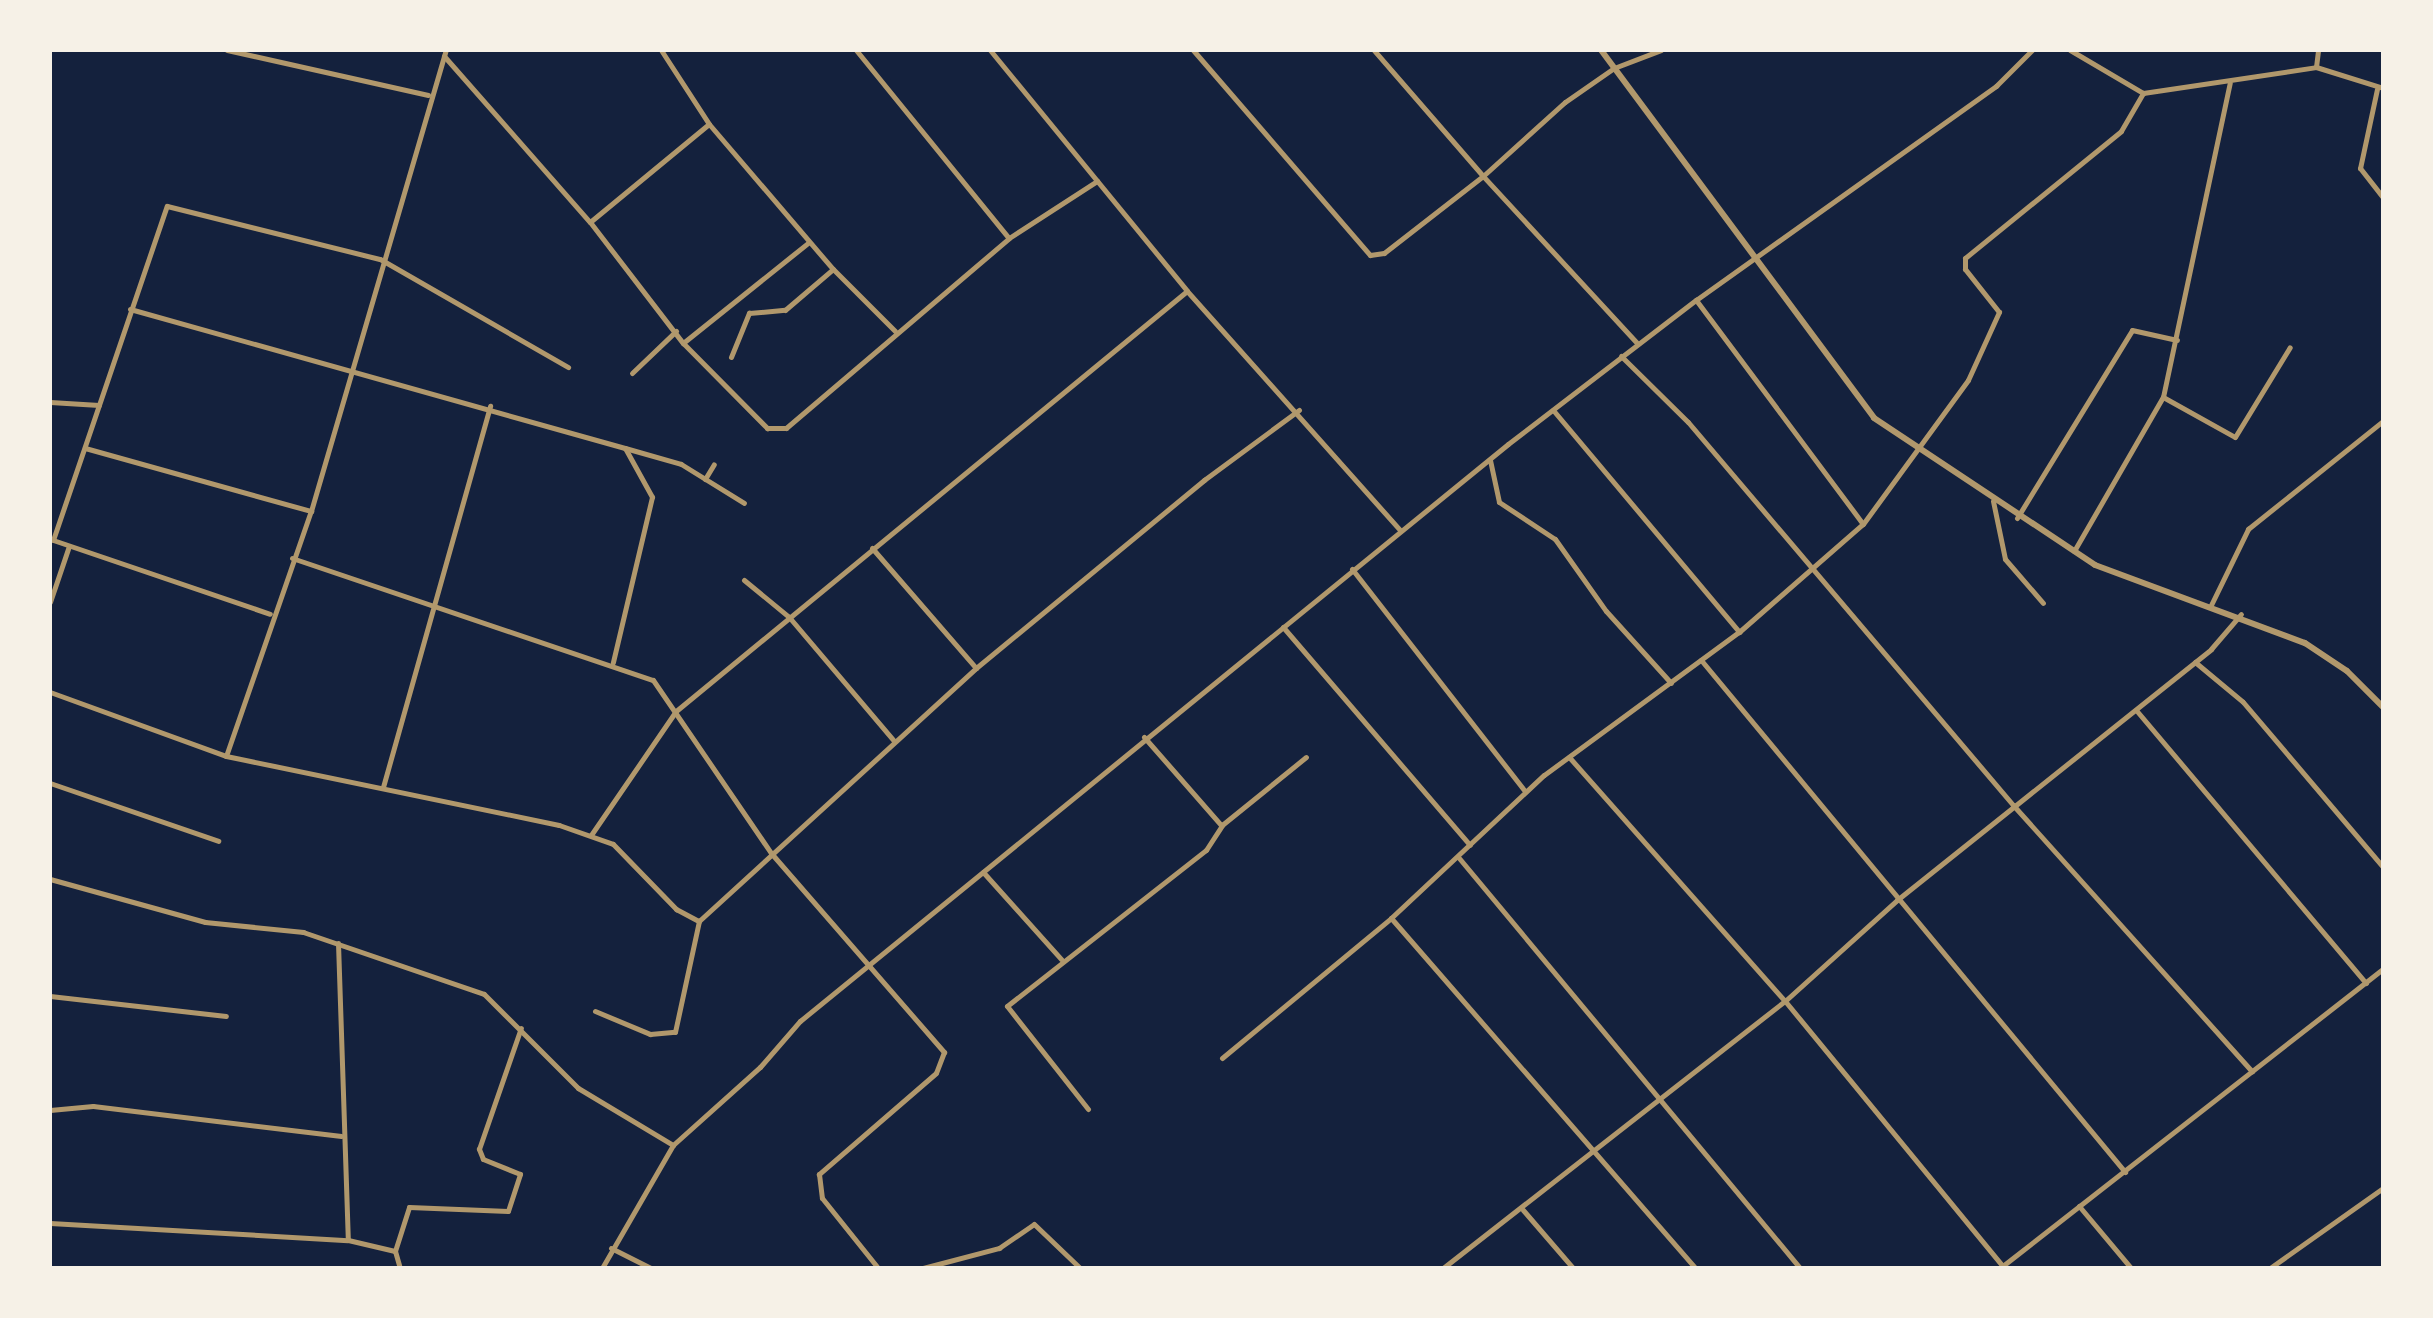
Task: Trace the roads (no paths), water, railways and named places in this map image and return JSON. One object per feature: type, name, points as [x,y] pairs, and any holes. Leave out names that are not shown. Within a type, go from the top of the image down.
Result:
[{"type":"street","points":[[226,50],[428,95]]},
{"type":"street","points":[[661,50],[709,124],[833,270],[896,331]]},
{"type":"street","points":[[856,50],[1008,238]]},
{"type":"street","points":[[990,50],[1187,291],[1299,410],[1400,530]]},
{"type":"street","points":[[1194,50],[1370,255],[1384,253],[1483,176],[1565,102],[1614,68],[1661,50]]},
{"type":"street","points":[[1374,50],[1483,176],[1638,343]]},
{"type":"street","points":[[1600,50],[1874,418],[1920,454],[2074,551],[2128,580],[2241,614],[2330,659],[2383,707]]},
{"type":"street","points":[[602,1268],[673,1145],[760,1067],[800,1021],[874,964],[1144,737],[1552,410],[1696,300],[1996,86],[2032,50]]},
{"type":"street","points":[[2070,50],[2142,93],[2316,67],[2380,88],[2360,168],[2383,197]]},
{"type":"street","points":[[2316,67],[2318,50]]},
{"type":"street","points":[[226,756],[271,614],[310,511],[428,95],[445,53],[590,222],[683,343],[756,422],[786,428],[1008,238],[1097,181]]},
{"type":"street","points":[[2074,551],[2163,397],[2230,82]]},
{"type":"street","points":[[1222,1058],[1392,918],[1525,791],[1739,632],[1863,524],[1920,454],[1968,380],[2000,312],[1965,269],[1965,258],[2121,131],[2142,93]]},
{"type":"street","points":[[590,222],[709,124]]},
{"type":"street","points":[[271,614],[51,540],[85,448],[160,213],[176,204],[380,259],[568,367]]},
{"type":"street","points":[[683,343],[809,242]]},
{"type":"street","points":[[731,357],[749,313],[784,310],[833,270]]},
{"type":"street","points":[[590,836],[676,711],[1187,291]]},
{"type":"street","points":[[1696,300],[1863,524]]},
{"type":"street","points":[[130,309],[490,406],[681,464],[744,502]]},
{"type":"street","points":[[632,373],[676,330]]},
{"type":"street","points":[[2017,518],[2132,330],[2178,340]]},
{"type":"street","points":[[2163,397],[2235,437],[2290,347]]},
{"type":"street","points":[[1622,356],[1688,422],[2013,805],[2252,1071]]},
{"type":"street","points":[[50,402],[99,405]]},
{"type":"street","points":[[383,787],[490,406]]},
{"type":"street","points":[[596,1011],[650,1034],[675,1032],[698,921],[976,668],[1204,480],[1299,410]]},
{"type":"street","points":[[1552,410],[1739,632]]},
{"type":"street","points":[[2211,605],[2248,529],[2383,421]]},
{"type":"street","points":[[85,448],[310,511]]},
{"type":"street","points":[[613,662],[652,497],[624,448]]},
{"type":"street","points":[[1490,459],[1499,502],[1555,539],[1606,610],[1672,683]]},
{"type":"street","points":[[706,479],[714,464]]},
{"type":"street","points":[[1993,501],[2006,560],[2044,603]]},
{"type":"street","points":[[50,602],[68,546]]},
{"type":"street","points":[[872,548],[976,668]]},
{"type":"street","points":[[292,558],[644,672],[676,711],[771,853],[874,964],[944,1052],[936,1074],[819,1174],[822,1198],[878,1268]]},
{"type":"street","points":[[1352,569],[1525,791]]},
{"type":"street","points":[[744,580],[789,617],[895,742]]},
{"type":"street","points":[[1443,1268],[1523,1210],[1784,1001],[1896,900],[2195,662],[2241,614]]},
{"type":"street","points":[[1282,626],[1470,844]]},
{"type":"street","points":[[1701,660],[2124,1172]]},
{"type":"street","points":[[2195,662],[2243,702],[2383,867]]},
{"type":"street","points":[[50,692],[226,756],[383,787],[614,844],[676,909],[698,921]]},
{"type":"street","points":[[2136,710],[2366,984]]},
{"type":"street","points":[[1144,737],[1222,825]]},
{"type":"street","points":[[1088,1109],[1007,1006],[1206,850],[1222,825],[1306,758]]},
{"type":"street","points":[[1569,758],[1784,1001],[2002,1267],[2383,969]]},
{"type":"street","points":[[50,783],[218,841]]},
{"type":"street","points":[[1459,858],[1800,1268]]},
{"type":"street","points":[[983,872],[1062,960]]},
{"type":"street","points":[[50,879],[204,922],[302,932],[484,994],[578,1088],[673,1145]]},
{"type":"street","points":[[1392,918],[1694,1268]]},
{"type":"street","points":[[338,944],[348,1240]]},
{"type":"street","points":[[50,996],[226,1016]]},
{"type":"street","points":[[400,1268],[395,1250],[408,1207],[508,1212],[520,1174],[483,1159],[479,1149],[521,1028]]},
{"type":"street","points":[[50,1110],[92,1106],[342,1136]]},
{"type":"street","points":[[2270,1268],[2383,1188]]},
{"type":"street","points":[[2079,1206],[2130,1268]]},
{"type":"street","points":[[1523,1210],[1574,1268]]},
{"type":"street","points":[[50,1222],[348,1240],[395,1250]]},
{"type":"street","points":[[922,1268],[999,1248],[1034,1224],[1080,1268]]},
{"type":"street","points":[[611,1248],[651,1268]]}]
